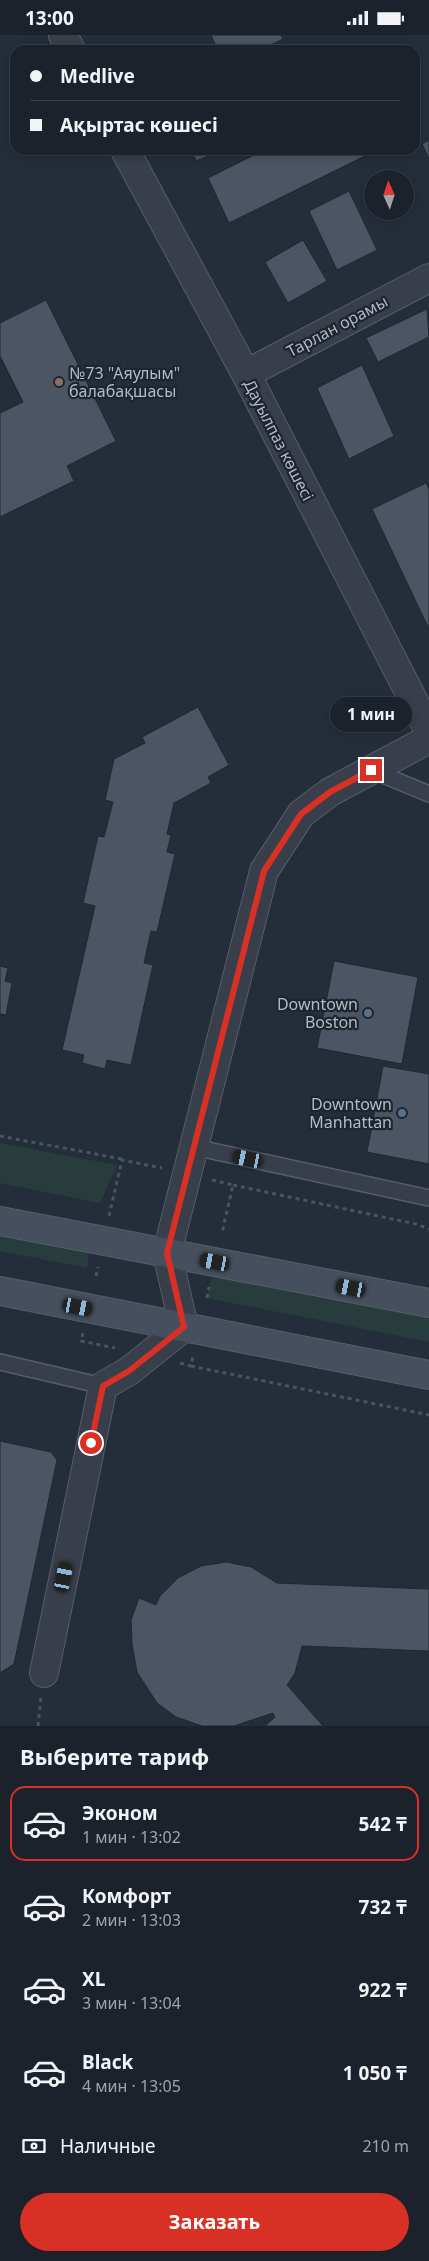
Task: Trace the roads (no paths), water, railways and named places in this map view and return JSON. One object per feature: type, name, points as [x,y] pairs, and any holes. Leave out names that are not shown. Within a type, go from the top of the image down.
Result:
[{"type":"main road","points":[[0,1221],[429,1303]]},
{"type":"main road","points":[[0,1291],[429,1375]]},
{"type":"street","name":"Дауылпаз көшесі","points":[[128,155],[246,374],[429,731]]},
{"type":"street","name":"Тарлан орамы","points":[[246,374],[429,278]]},
{"type":"street","points":[[44,1673],[103,1386],[129,1371],[184,1327],[167,1253],[264,871],[301,814],[330,792],[429,739]]},
{"type":"lane","points":[[371,770],[429,794]]},
{"type":"lane","points":[[194,1147],[429,1198]]},
{"type":"lane","points":[[0,1362],[103,1386]]},
{"type":"place","name":"№73 \"Аяулым\" балабақшасы","points":[[59,382]]},
{"type":"place","name":"Downtown Boston","points":[[368,1013]]},
{"type":"place","name":"Downtown Manhattan","points":[[402,1113]]}]
